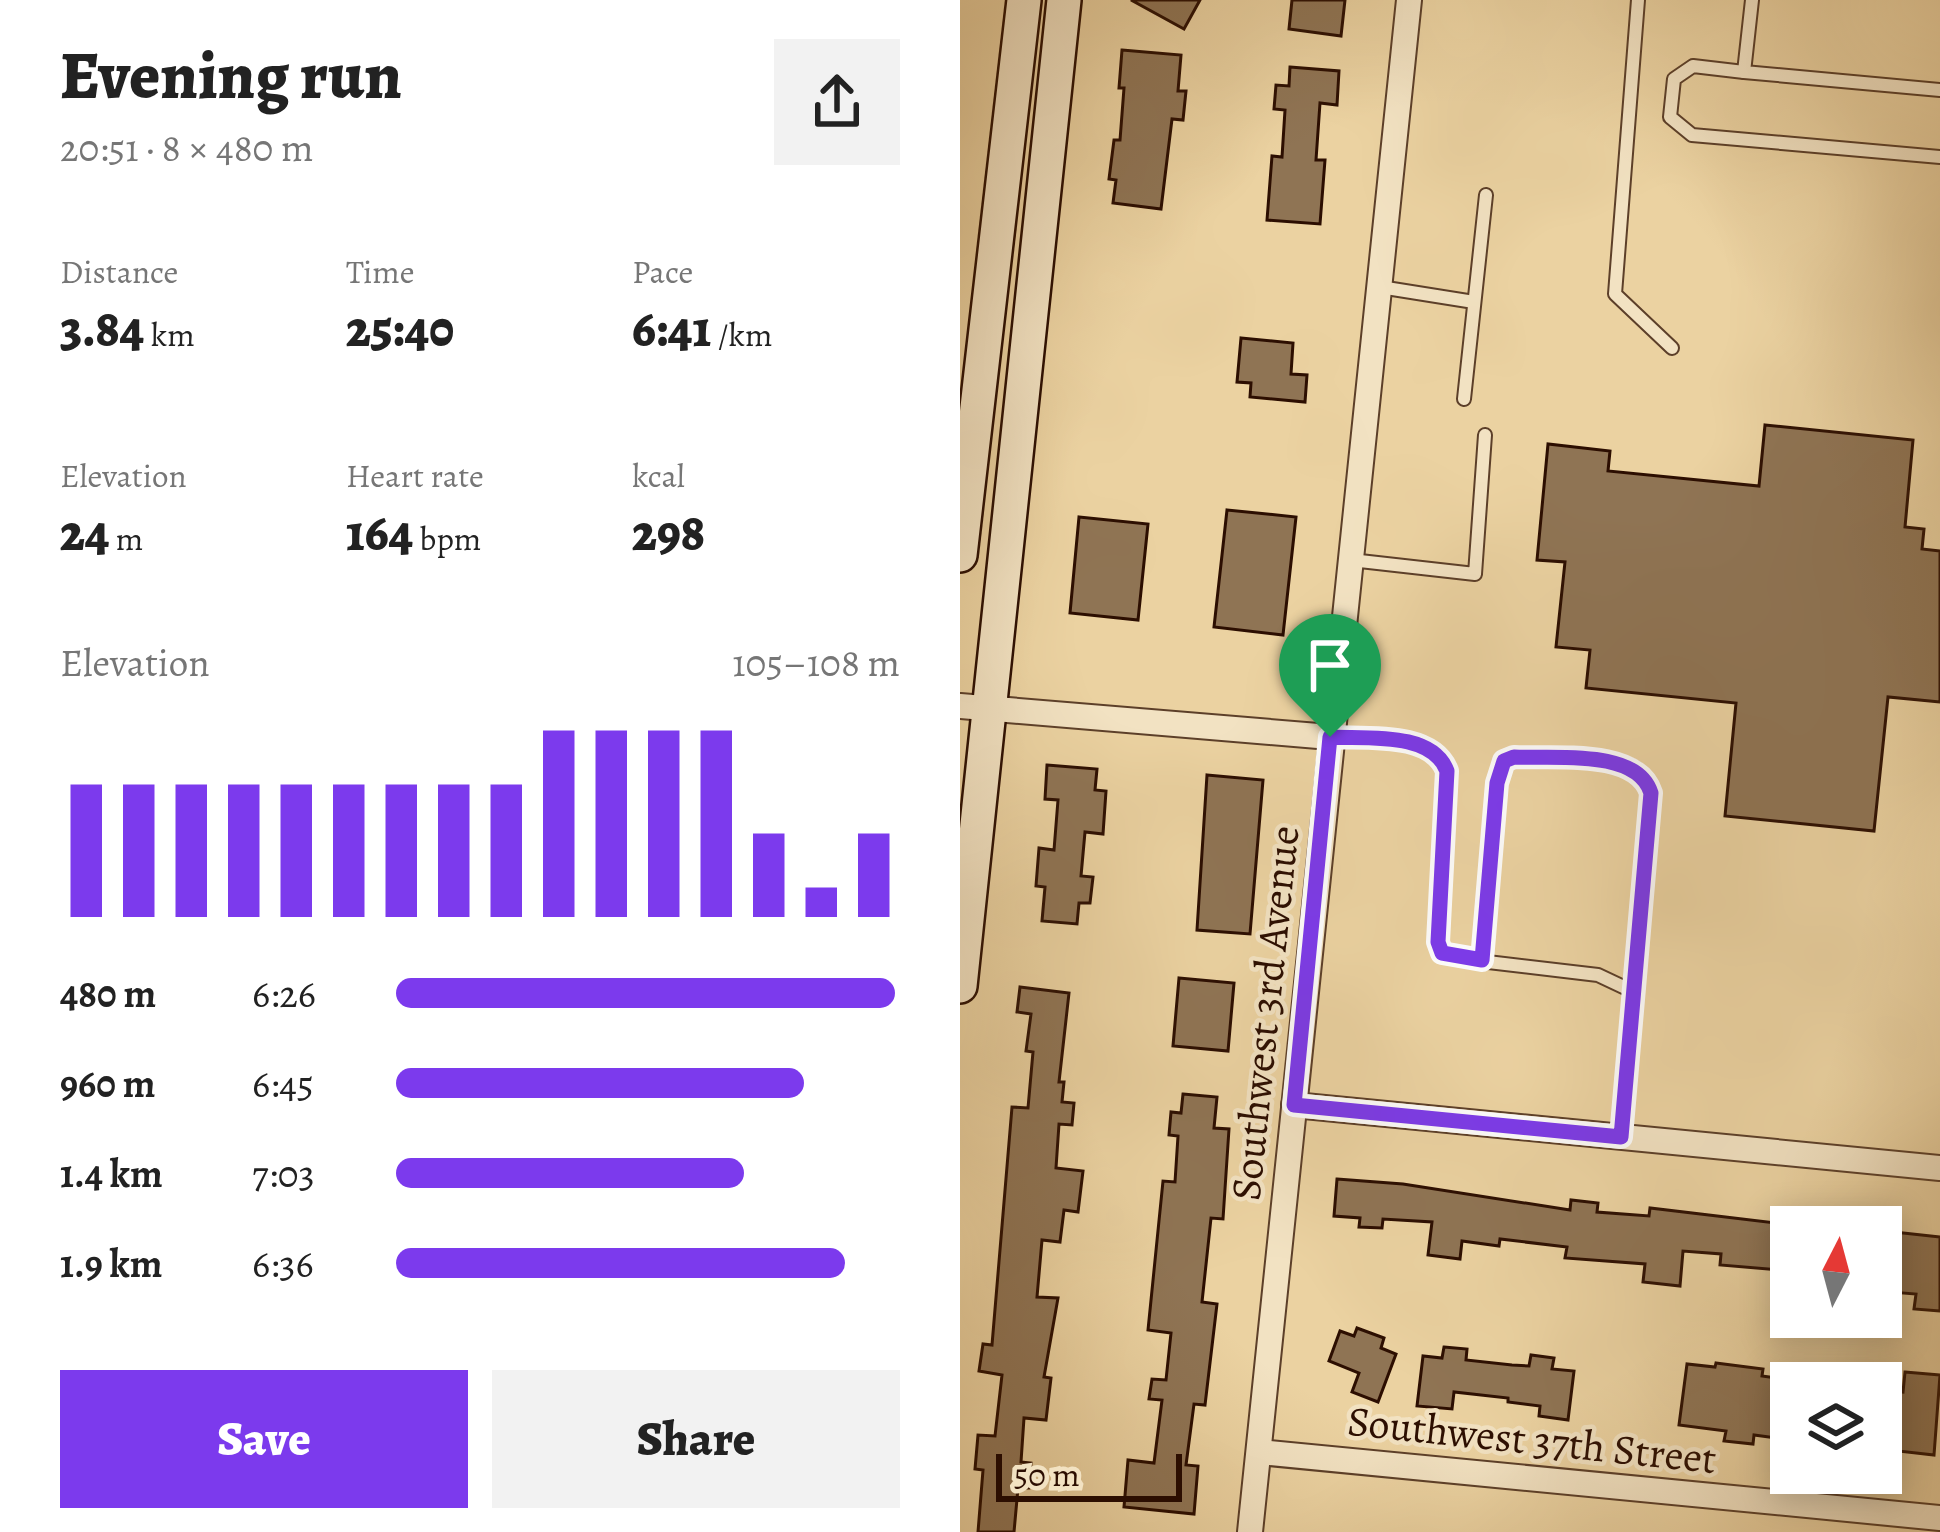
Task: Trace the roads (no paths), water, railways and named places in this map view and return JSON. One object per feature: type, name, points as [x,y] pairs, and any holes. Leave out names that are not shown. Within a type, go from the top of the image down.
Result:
[{"type":"street","points":[[960,555],[1024,0]]},
{"type":"street","points":[[960,986],[975,707],[1064,0]]},
{"type":"street","name":"Southwest 3rd Avenue","points":[[1250,1532],[1409,0]]},
{"type":"street","points":[[975,707],[1330,737]]},
{"type":"street","points":[[1294,1105],[1940,1168]]},
{"type":"street","name":"Southwest 37th Street","points":[[1259,1452],[1940,1518]]},
{"type":"lane","points":[[1638,0],[1615,294],[1672,348]]},
{"type":"lane","points":[[1744,72],[1752,0]]},
{"type":"lane","points":[[1940,90],[1693,66],[1674,79],[1670,117],[1692,134],[1940,157]]},
{"type":"lane","points":[[1464,399],[1486,194]]},
{"type":"lane","points":[[1380,287],[1474,302]]},
{"type":"lane","points":[[1350,560],[1475,574],[1485,435]]},
{"type":"lane","points":[[1330,737],[1422,746],[1442,758],[1447,771],[1438,942],[1442,953],[1598,975],[1634,992]]},
{"type":"lane","points":[[1482,960],[1497,783],[1504,761],[1514,757],[1612,761],[1634,768],[1651,793],[1621,1137]]}]
